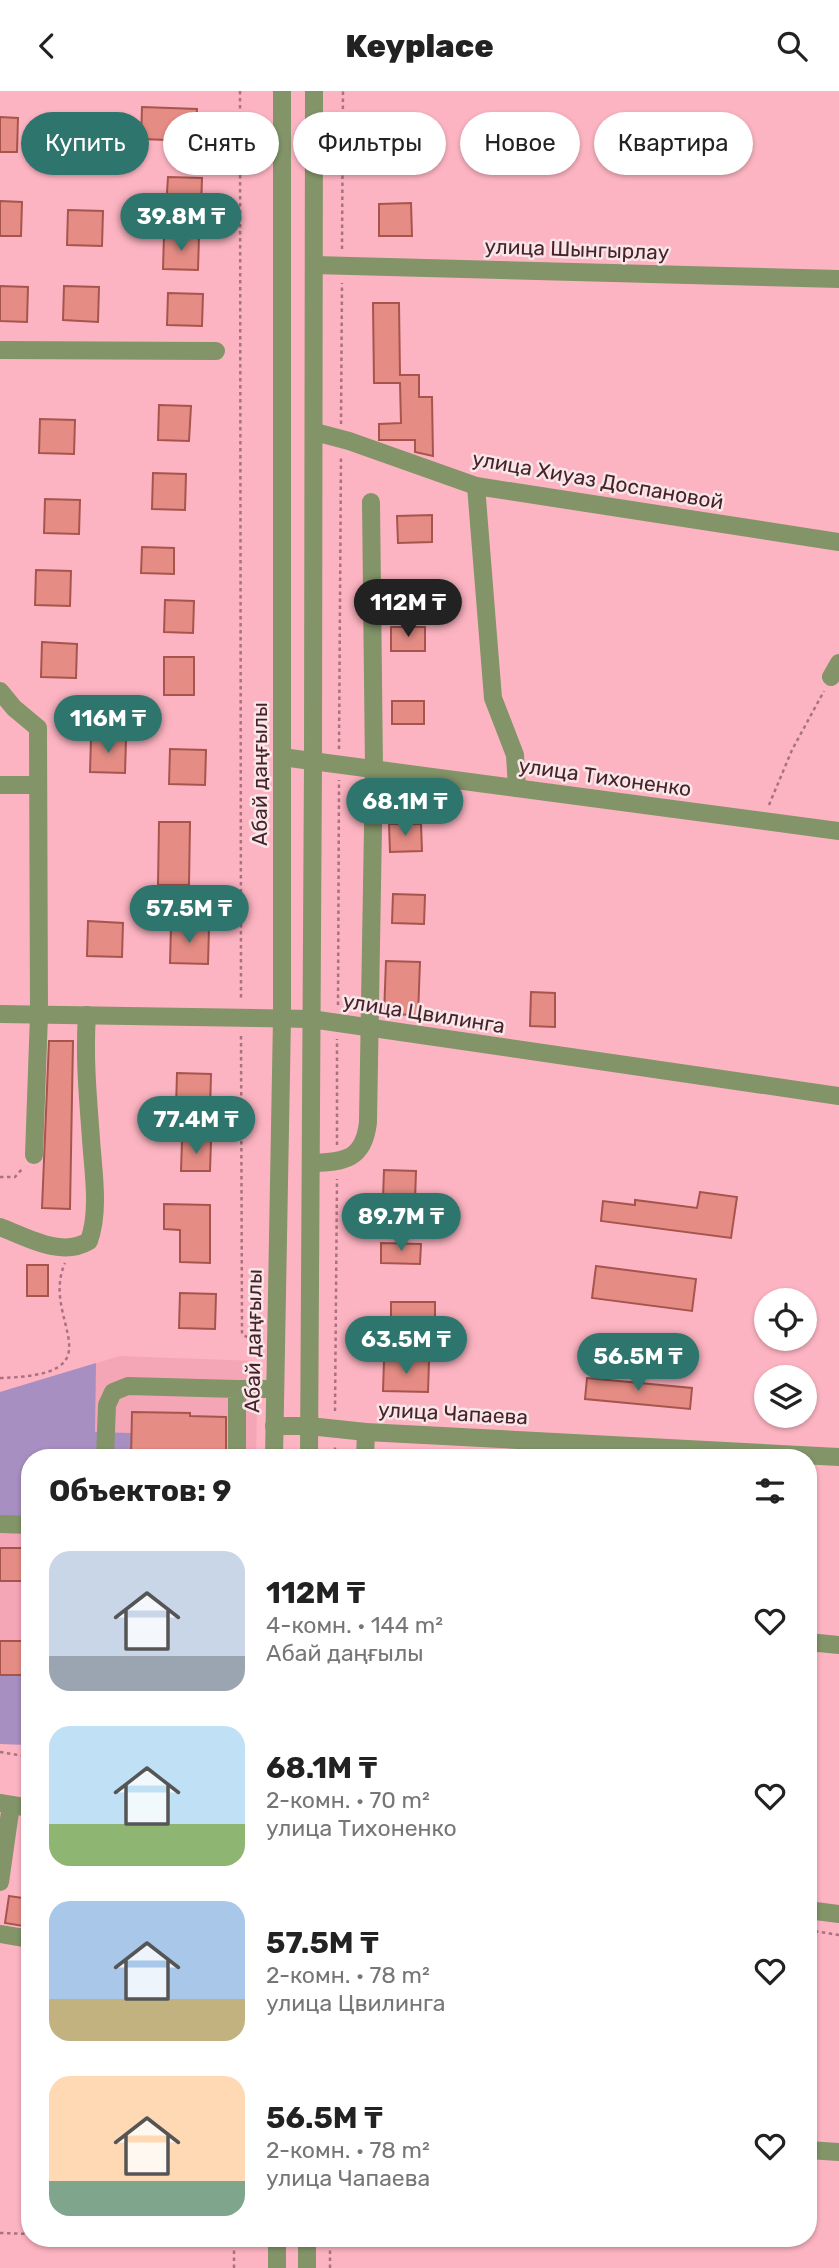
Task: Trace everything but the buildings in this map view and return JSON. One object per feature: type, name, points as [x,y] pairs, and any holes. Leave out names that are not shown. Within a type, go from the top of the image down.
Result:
[{"type":"street","name":"Абай даңғылы","points":[[274,1449],[282,1018],[282,91]]},
{"type":"street","points":[[309,1449],[314,91]]},
{"type":"street","name":"улица Шынгырлау","points":[[314,265],[839,279]]},
{"type":"street","points":[[0,350],[216,351]]},
{"type":"street","name":"улица Хиуаз Доспановой","points":[[314,432],[349,441],[476,486],[839,543]]},
{"type":"street","points":[[476,486],[493,698],[514,755],[517,788]]},
{"type":"street","points":[[312,1163],[340,1162],[357,1152],[366,1138],[374,768],[371,502]]},
{"type":"street","points":[[0,691],[14,708],[38,728],[39,1015],[34,1155]]},
{"type":"street","name":"улица Тихоненко","points":[[282,757],[839,831]]},
{"type":"street","points":[[0,785],[38,785]]},
{"type":"street","name":"улица Цвилинга","points":[[0,1014],[311,1019],[839,1096]]},
{"type":"street","points":[[0,1227],[61,1248],[74,1248],[89,1241],[94,1189],[85,1063],[87,1015]]},
{"type":"street","points":[[105,1449],[107,1405],[113,1392],[128,1386],[274,1389]]},
{"type":"street","points":[[237,1389],[237,1449]]},
{"type":"street","name":"улица Чапаева","points":[[274,1426],[693,1449]]},
{"type":"street","points":[[365,1449],[366,1431]]},
{"type":"street","name":"улица Чапаева","points":[[817,1456],[839,1457]]},
{"type":"street","points":[[0,1524],[21,1525]]},
{"type":"street","points":[[817,1643],[839,1645]]},
{"type":"street","points":[[0,1882],[5,1804]]},
{"type":"street","points":[[817,1911],[839,1914]]},
{"type":"street","points":[[0,1934],[21,1938]]},
{"type":"street","points":[[817,2151],[839,2152]]},
{"type":"street","points":[[277,2247],[277,2268]]},
{"type":"street","points":[[307,2247],[307,2268]]},
{"type":"path","points":[[240,91],[242,1334]]},
{"type":"path","points":[[761,820],[792,750],[835,670]]},
{"type":"path","points":[[0,1177],[15,1177],[34,1155]]},
{"type":"path","points":[[0,1378],[47,1372],[60,1367],[67,1356],[70,1339],[59,1301],[59,1281],[63,1266],[74,1248]]},
{"type":"path","points":[[0,1752],[21,1756]]},
{"type":"path","points":[[817,1931],[839,1935]]},
{"type":"path","points":[[0,2233],[21,2234]]},
{"type":"path","points":[[234,2247],[234,2268]]},
{"type":"path","points":[[330,2247],[330,2268]]},
{"type":"shaded area","points":[[120,1356],[258,1361],[256,1449],[21,1449],[21,1745],[0,1744],[0,1392]]},
{"type":"shaded area","points":[[96,1363],[95,1432],[131,1433],[131,1449],[21,1449],[21,1521],[0,1521],[0,1392]]},
{"type":"shaded area","points":[[0,1675],[21,1675],[21,1745],[0,1744]]}]
